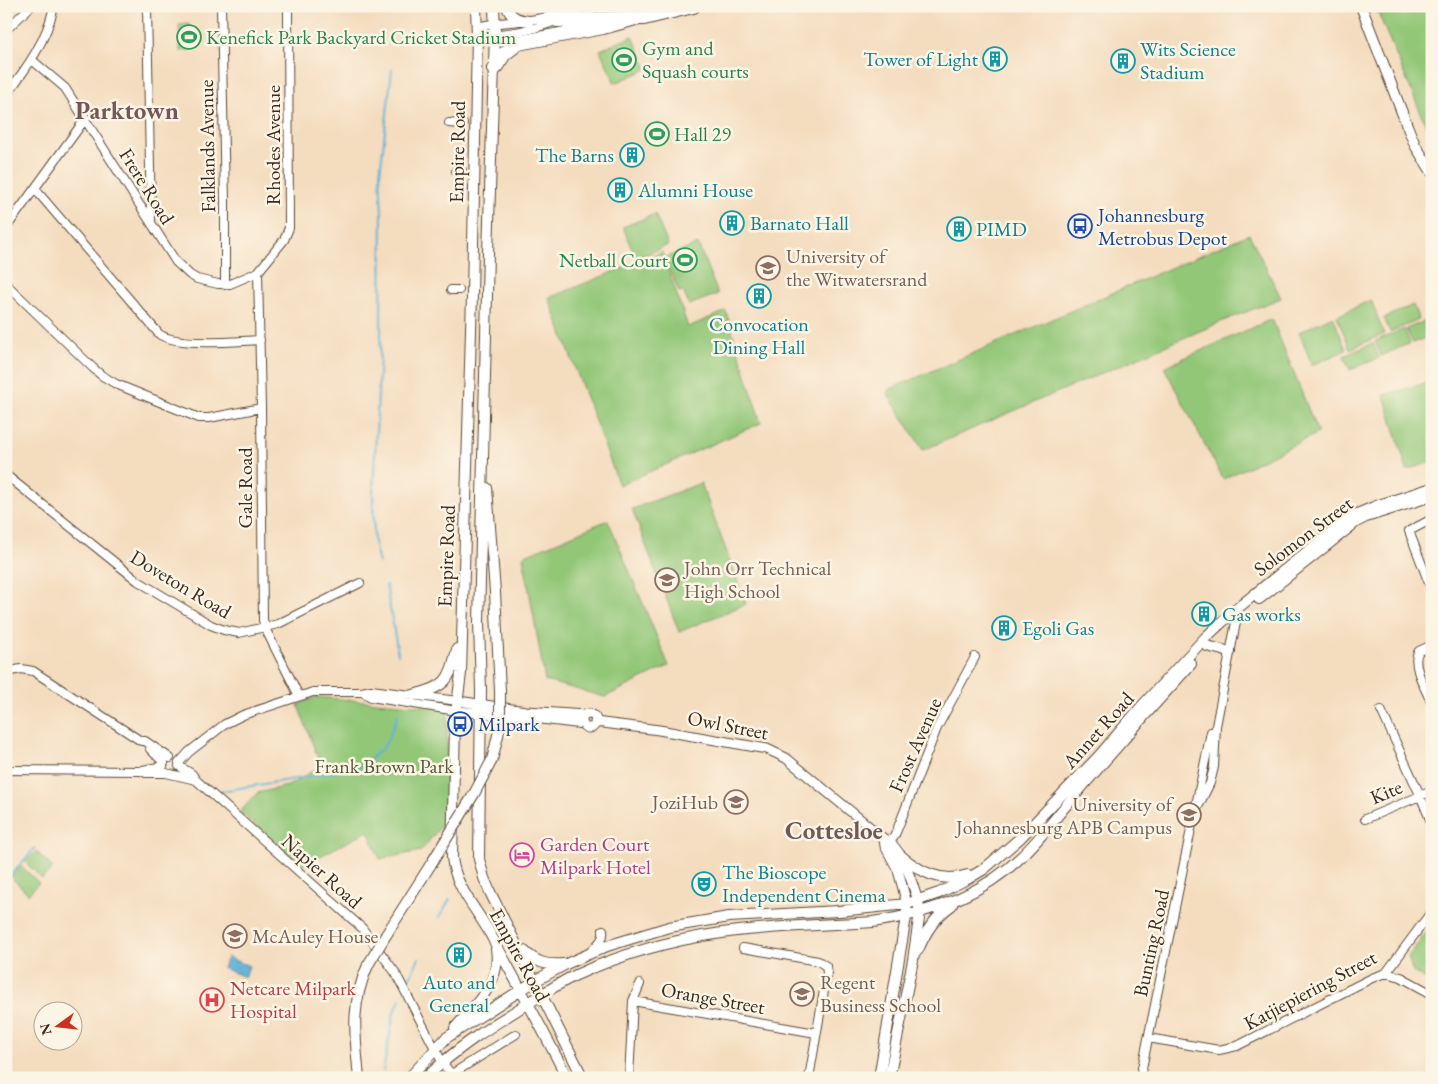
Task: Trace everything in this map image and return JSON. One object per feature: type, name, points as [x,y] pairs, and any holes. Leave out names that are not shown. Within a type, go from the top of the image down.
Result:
[{"type":"highway","points":[[494,68],[504,54],[518,44],[632,19],[660,15],[693,6]]},
{"type":"highway","points":[[557,20],[632,19]]},
{"type":"main road","name":"Empire Road","points":[[476,6],[472,296],[461,673],[457,706],[452,799],[453,868],[463,894],[494,939],[567,1078]]},
{"type":"main road","name":"Empire Road","points":[[494,6],[495,34],[479,622],[481,649],[479,863],[484,878],[583,1078]]},
{"type":"main road","points":[[495,21],[499,14],[500,6]]},
{"type":"main road","points":[[507,6],[508,12],[513,17],[518,20],[530,21]]},
{"type":"main road","points":[[1362,6],[1408,128],[1415,144],[1432,172]]},
{"type":"main road","points":[[359,1078],[355,1013],[359,990],[368,965],[474,794],[492,760],[500,727],[500,691],[490,512],[488,489],[483,476]]},
{"type":"main road","name":"Solomon Street","points":[[1233,615],[1355,514],[1432,488]]},
{"type":"main road","name":"Solomon Street","points":[[1233,615],[1356,522],[1432,496]]},
{"type":"main road","name":"Annet Road","points":[[1181,669],[1207,646],[1233,615]]},
{"type":"main road","name":"Annet Road","points":[[426,1078],[442,1062],[486,1029],[574,976],[611,961],[691,938],[754,929],[873,922],[908,916],[965,896],[991,881],[1022,857],[1145,710],[1233,615]]},
{"type":"main road","points":[[412,695],[435,688],[446,681],[452,670],[462,632]]},
{"type":"main road","points":[[1207,646],[1228,652]]},
{"type":"main road","name":"Annet Road","points":[[446,1038],[535,981],[566,964],[590,953],[669,927],[721,919],[839,911],[907,904],[954,886],[984,869],[1008,850],[1145,710]]},
{"type":"main road","points":[[900,856],[921,871],[941,877],[962,877],[984,869]]},
{"type":"main road","points":[[913,960],[929,927],[944,911],[965,896]]},
{"type":"main road","points":[[889,1078],[913,960],[920,912],[918,901]]},
{"type":"main road","points":[[879,1078],[908,916],[907,904]]},
{"type":"main road","points":[[409,1078],[478,1001],[492,982],[498,961],[494,939]]},
{"type":"main road","points":[[518,946],[532,959],[543,964],[566,964]]},
{"type":"street","points":[[6,30],[31,6]]},
{"type":"street","points":[[6,95],[32,60],[54,6]]},
{"type":"street","points":[[147,6],[150,222]]},
{"type":"street","name":"Falklands Avenue","points":[[221,6],[225,192],[224,285]]},
{"type":"street","name":"Rhodes Avenue","points":[[258,272],[284,240],[289,228],[288,6]]},
{"type":"street","points":[[477,31],[495,21],[530,21],[550,17],[571,6]]},
{"type":"street","points":[[477,31],[495,34],[532,29],[557,20],[583,6]]},
{"type":"street","name":"Frere Road","points":[[32,60],[60,82],[86,118],[176,262],[183,270],[197,279],[224,285]]},
{"type":"street","points":[[6,228],[86,118]]},
{"type":"street","points":[[449,123],[463,124]]},
{"type":"street","points":[[35,189],[159,334],[166,338],[188,341],[260,340]]},
{"type":"street","points":[[224,285],[237,282],[258,272]]},
{"type":"street","name":"Gale Road","points":[[258,272],[262,603],[265,628],[299,696]]},
{"type":"street","points":[[6,284],[93,368],[116,384],[199,418],[209,418],[261,408]]},
{"type":"street","points":[[451,290],[460,290]]},
{"type":"street","name":"Doveton Road","points":[[6,475],[133,577],[211,625],[233,632],[265,628],[306,611],[360,583]]},
{"type":"street","points":[[1432,519],[1410,529],[1409,532],[1432,591]]},
{"type":"street","name":"Bunting Road","points":[[1194,815],[1210,783],[1214,767],[1216,726],[1233,615]]},
{"type":"street","points":[[1432,645],[1421,649],[1416,656],[1417,669],[1432,704]]},
{"type":"street","name":"Bunting Road","points":[[1140,1078],[1194,815],[1208,759],[1211,732],[1228,652]]},
{"type":"street","name":"Frost Avenue","points":[[886,842],[897,830],[938,728],[975,657]]},
{"type":"street","name":"Napier Road","points":[[6,672],[21,669],[33,671],[141,741],[145,741],[171,765],[196,780],[362,928],[395,972],[442,1062],[453,1076]]},
{"type":"street","points":[[7,769],[141,771],[171,765],[232,720],[299,696],[321,691],[362,692],[371,690],[412,695],[457,706]]},
{"type":"street","points":[[362,692],[371,697],[457,706],[592,715],[595,722],[590,728],[583,724],[481,708]]},
{"type":"street","points":[[1381,710],[1432,824]]},
{"type":"street","points":[[583,724],[582,720],[586,715]]},
{"type":"street","name":"Owl Street","points":[[595,722],[767,749],[778,754],[798,766],[900,856],[918,901]]},
{"type":"street","name":"Kite","points":[[1365,819],[1432,791]]},
{"type":"street","name":"Owl Street","points":[[886,842],[898,870],[907,904]]},
{"type":"street","name":"Katjiepiering Street","points":[[1148,1038],[1219,1050],[1237,1046],[1372,978],[1386,973],[1432,911]]},
{"type":"street","points":[[590,953],[602,939],[604,930]]},
{"type":"street","points":[[743,948],[818,961],[826,966],[827,974],[809,1078]]},
{"type":"street","points":[[1386,973],[1401,977],[1432,994]]},
{"type":"street","points":[[629,1078],[633,1000],[640,984]]},
{"type":"street","name":"Orange Street","points":[[633,1000],[816,1033]]},
{"type":"street","points":[[453,1076],[516,1034]]},
{"type":"green space","points":[[1375,6],[1432,6],[1432,139]]},
{"type":"green space","name":"Kenefick Park Backyard Cricket Stadium","points":[[189,24],[189,32],[197,32],[197,41],[189,41],[190,50],[180,51],[179,25]]},
{"type":"green space","name":"Gym and Squash courts","points":[[633,36],[647,69],[615,83],[600,50]]},
{"type":"green space","points":[[655,214],[668,245],[636,259],[623,227]]},
{"type":"green space","points":[[1249,234],[1281,298],[923,450],[889,396],[888,390]]},
{"type":"green space","points":[[698,244],[718,294],[689,305],[683,291],[679,292],[665,258]]},
{"type":"green space","points":[[662,252],[688,327],[726,311],[761,423],[619,485],[549,298]]},
{"type":"green space","points":[[1371,300],[1384,334],[1350,349],[1337,316]]},
{"type":"green space","points":[[1413,305],[1419,320],[1390,332],[1384,318]]},
{"type":"green space","points":[[1333,316],[1346,350],[1312,365],[1299,332]]},
{"type":"green space","points":[[1432,318],[1432,335],[1413,343],[1406,329]]},
{"type":"green space","points":[[1272,319],[1318,433],[1223,479],[1164,367]]},
{"type":"green space","points":[[1404,329],[1410,343],[1381,356],[1375,341]]},
{"type":"green space","points":[[1373,343],[1379,358],[1350,370],[1344,356]]},
{"type":"green space","points":[[1432,381],[1432,462],[1407,470],[1384,395]]},
{"type":"green space","points":[[701,483],[746,604],[679,632],[632,509]]},
{"type":"green space","points":[[608,520],[669,666],[605,697],[545,681],[523,556]]},
{"type":"green space","name":"Frank Brown Park","points":[[316,697],[448,708],[445,821],[421,851],[380,859],[368,831],[301,866],[240,812],[257,793],[288,786],[321,766],[298,705]]},
{"type":"green space","points":[[36,851],[53,868],[42,879],[25,862]]},
{"type":"green space","points":[[21,866],[39,883],[28,894],[11,877]]},
{"type":"green space","points":[[1432,925],[1432,984],[1413,972],[1408,957]]},
{"type":"water","points":[[227,957],[249,966],[245,977],[223,968]]},
{"type":"waterway","points":[[379,563],[374,543],[373,493],[381,334],[382,212],[380,174],[392,70]]},
{"type":"waterway","points":[[386,585],[398,654]]},
{"type":"waterway","points":[[221,791],[319,775],[368,764],[374,755],[383,748],[398,715]]},
{"type":"waterway","points":[[6,880],[35,848]]},
{"type":"waterway","points":[[439,918],[450,899]]},
{"type":"waterway","points":[[409,979],[419,958]]},
{"type":"waterway","points":[[383,1071],[394,1012],[401,998]]},
{"type":"place","name":"Kenefick Park Backyard Cricket Stadium","points":[[189,37]]},
{"type":"place","name":"Tower of Light","points":[[995,59]]},
{"type":"place","name":"Gym and Squash courts","points":[[624,60]]},
{"type":"place","name":"Wits Science Stadium","points":[[1123,61]]},
{"type":"place","name":"Hall 29","points":[[657,134]]},
{"type":"place","name":"The Barns","points":[[632,155]]},
{"type":"place","name":"Alumni House","points":[[620,190]]},
{"type":"place","name":"Barnato Hall","points":[[732,223]]},
{"type":"place","name":"Johannesburg Metrobus Depot","points":[[1080,226]]},
{"type":"place","name":"PIMD","points":[[959,229]]},
{"type":"place","name":"Netball Court","points":[[685,260]]},
{"type":"place","name":"University of the Witwatersrand","points":[[768,268]]},
{"type":"place","name":"Convocation Dining Hall","points":[[759,296]]},
{"type":"place","name":"John Orr Technical High School","points":[[667,580]]},
{"type":"place","name":"Gas works","points":[[1204,614]]},
{"type":"place","name":"Egoli Gas","points":[[1004,628]]},
{"type":"place","name":"Milpark","points":[[460,724]]},
{"type":"place","name":"JoziHub","points":[[736,802]]},
{"type":"place","name":"University of Johannesburg APB Campus","points":[[1189,815]]},
{"type":"place","name":"Garden Court Milpark Hotel","points":[[522,855]]},
{"type":"place","name":"The Bioscope Independent Cinema","points":[[704,884]]},
{"type":"place","name":"McAuley House","points":[[235,936]]},
{"type":"place","name":"Auto and General","points":[[459,955]]},
{"type":"place","name":"Regent Business School","points":[[802,994]]},
{"type":"place","name":"Netcare Milpark Hospital","points":[[212,1000]]},
{"type":"district","name":"Parktown","points":[[127,110]]},
{"type":"district","name":"Cottesloe","points":[[834,830]]}]
